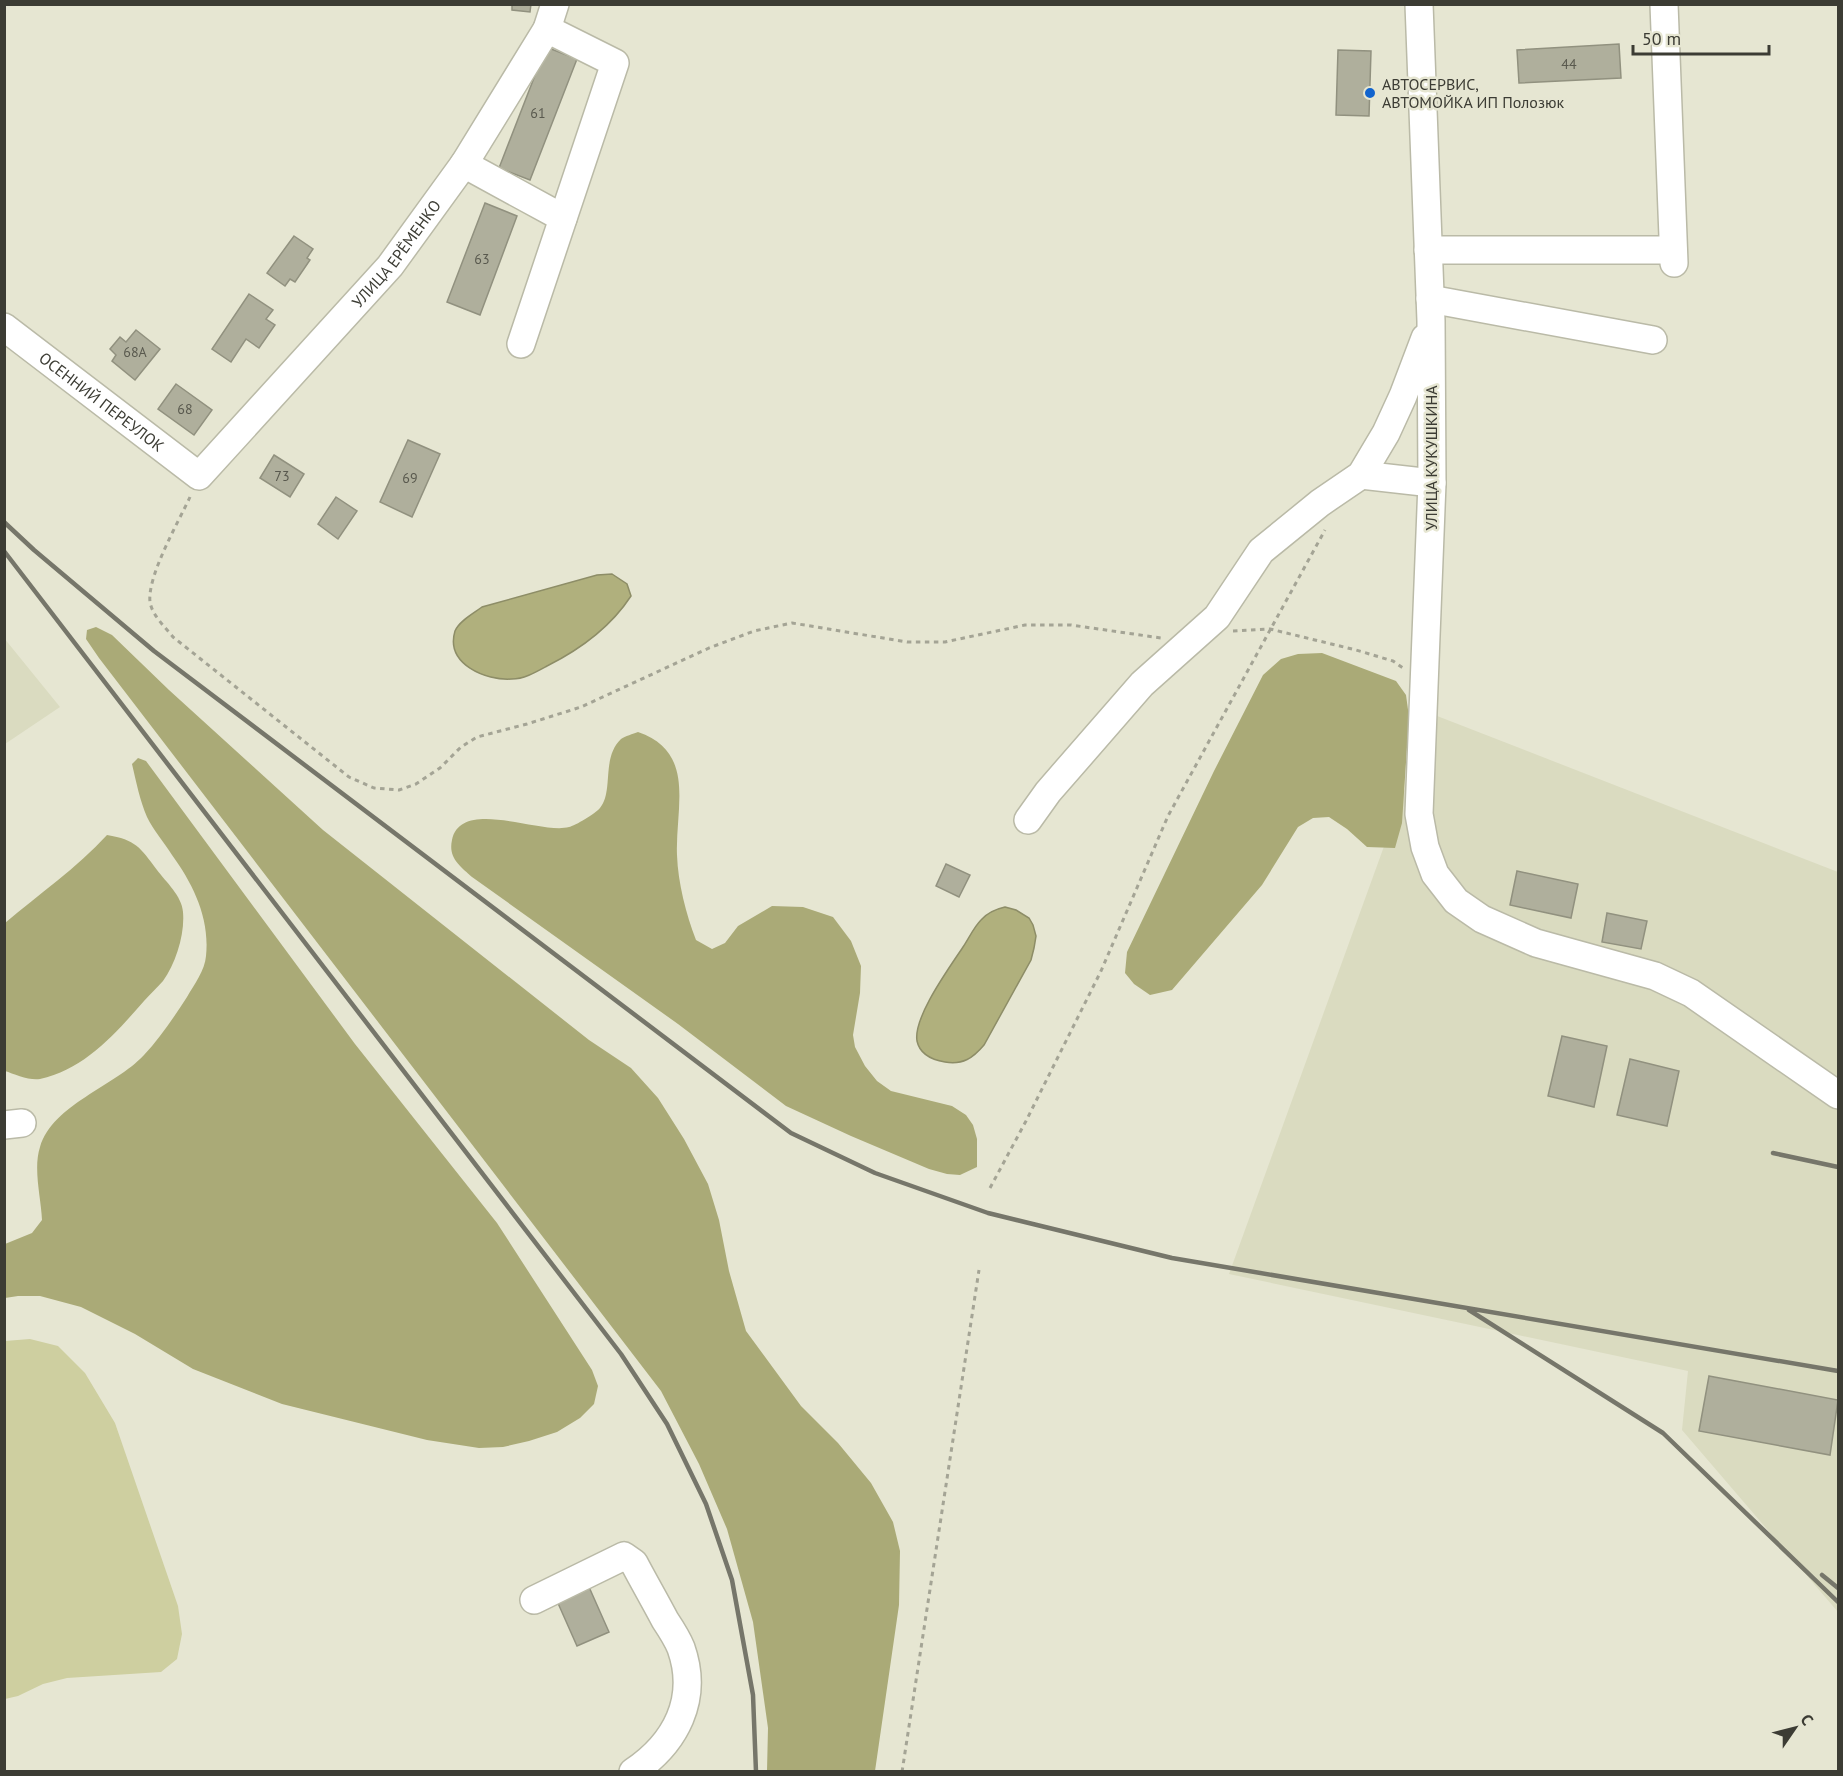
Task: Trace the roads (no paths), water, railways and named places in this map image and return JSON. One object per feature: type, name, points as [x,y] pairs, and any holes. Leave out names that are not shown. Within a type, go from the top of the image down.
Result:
[{"type":"street","name":"УЛИЦА КУКУШКИНА","points":[[1419,4],[1431,310],[1432,483],[1419,814],[1425,847],[1435,874],[1456,901],[1482,919],[1536,943],[1655,976],[1691,993],[1839,1095]]},
{"type":"street","points":[[1428,250],[1674,256],[1664,4]]},
{"type":"street","points":[[521,344],[615,63],[551,17]]},
{"type":"street","name":"УЛИЦА ЕРЁМЕНКО","points":[[199,476],[390,266],[464,164],[551,17]]},
{"type":"street","points":[[464,164],[563,218]]},
{"type":"street","points":[[1029,820],[1048,792],[1134,692],[1217,617],[1261,551],[1320,503],[1360,476],[1386,432],[1403,396],[1431,310],[1653,340]]},
{"type":"street","name":"ОСЕННИЙ ПЕРЕУЛОК","points":[[4,327],[199,476]]},
{"type":"street","points":[[1360,476],[1432,483]]},
{"type":"street","points":[[534,1600],[624,1556],[634,1563],[680,1647],[686,1669],[687,1698],[680,1722],[669,1738],[651,1758],[633,1772]]},
{"type":"railway","points":[[4,522],[154,651],[791,1133],[875,1173],[988,1213],[1172,1258],[1838,1371]]},
{"type":"railway","points":[[4,551],[621,1354],[667,1424],[706,1504],[732,1580],[753,1695],[756,1772]]},
{"type":"railway","points":[[1773,1153],[1838,1167]]},
{"type":"railway","points":[[1469,1310],[1663,1433],[1838,1602]]},
{"type":"railway","points":[[1822,1575],[1838,1588]]},
{"type":"place","name":"АВТОСЕРВИС, АВТОМОЙКА ИП Полозюк","points":[[1370,93]]}]
